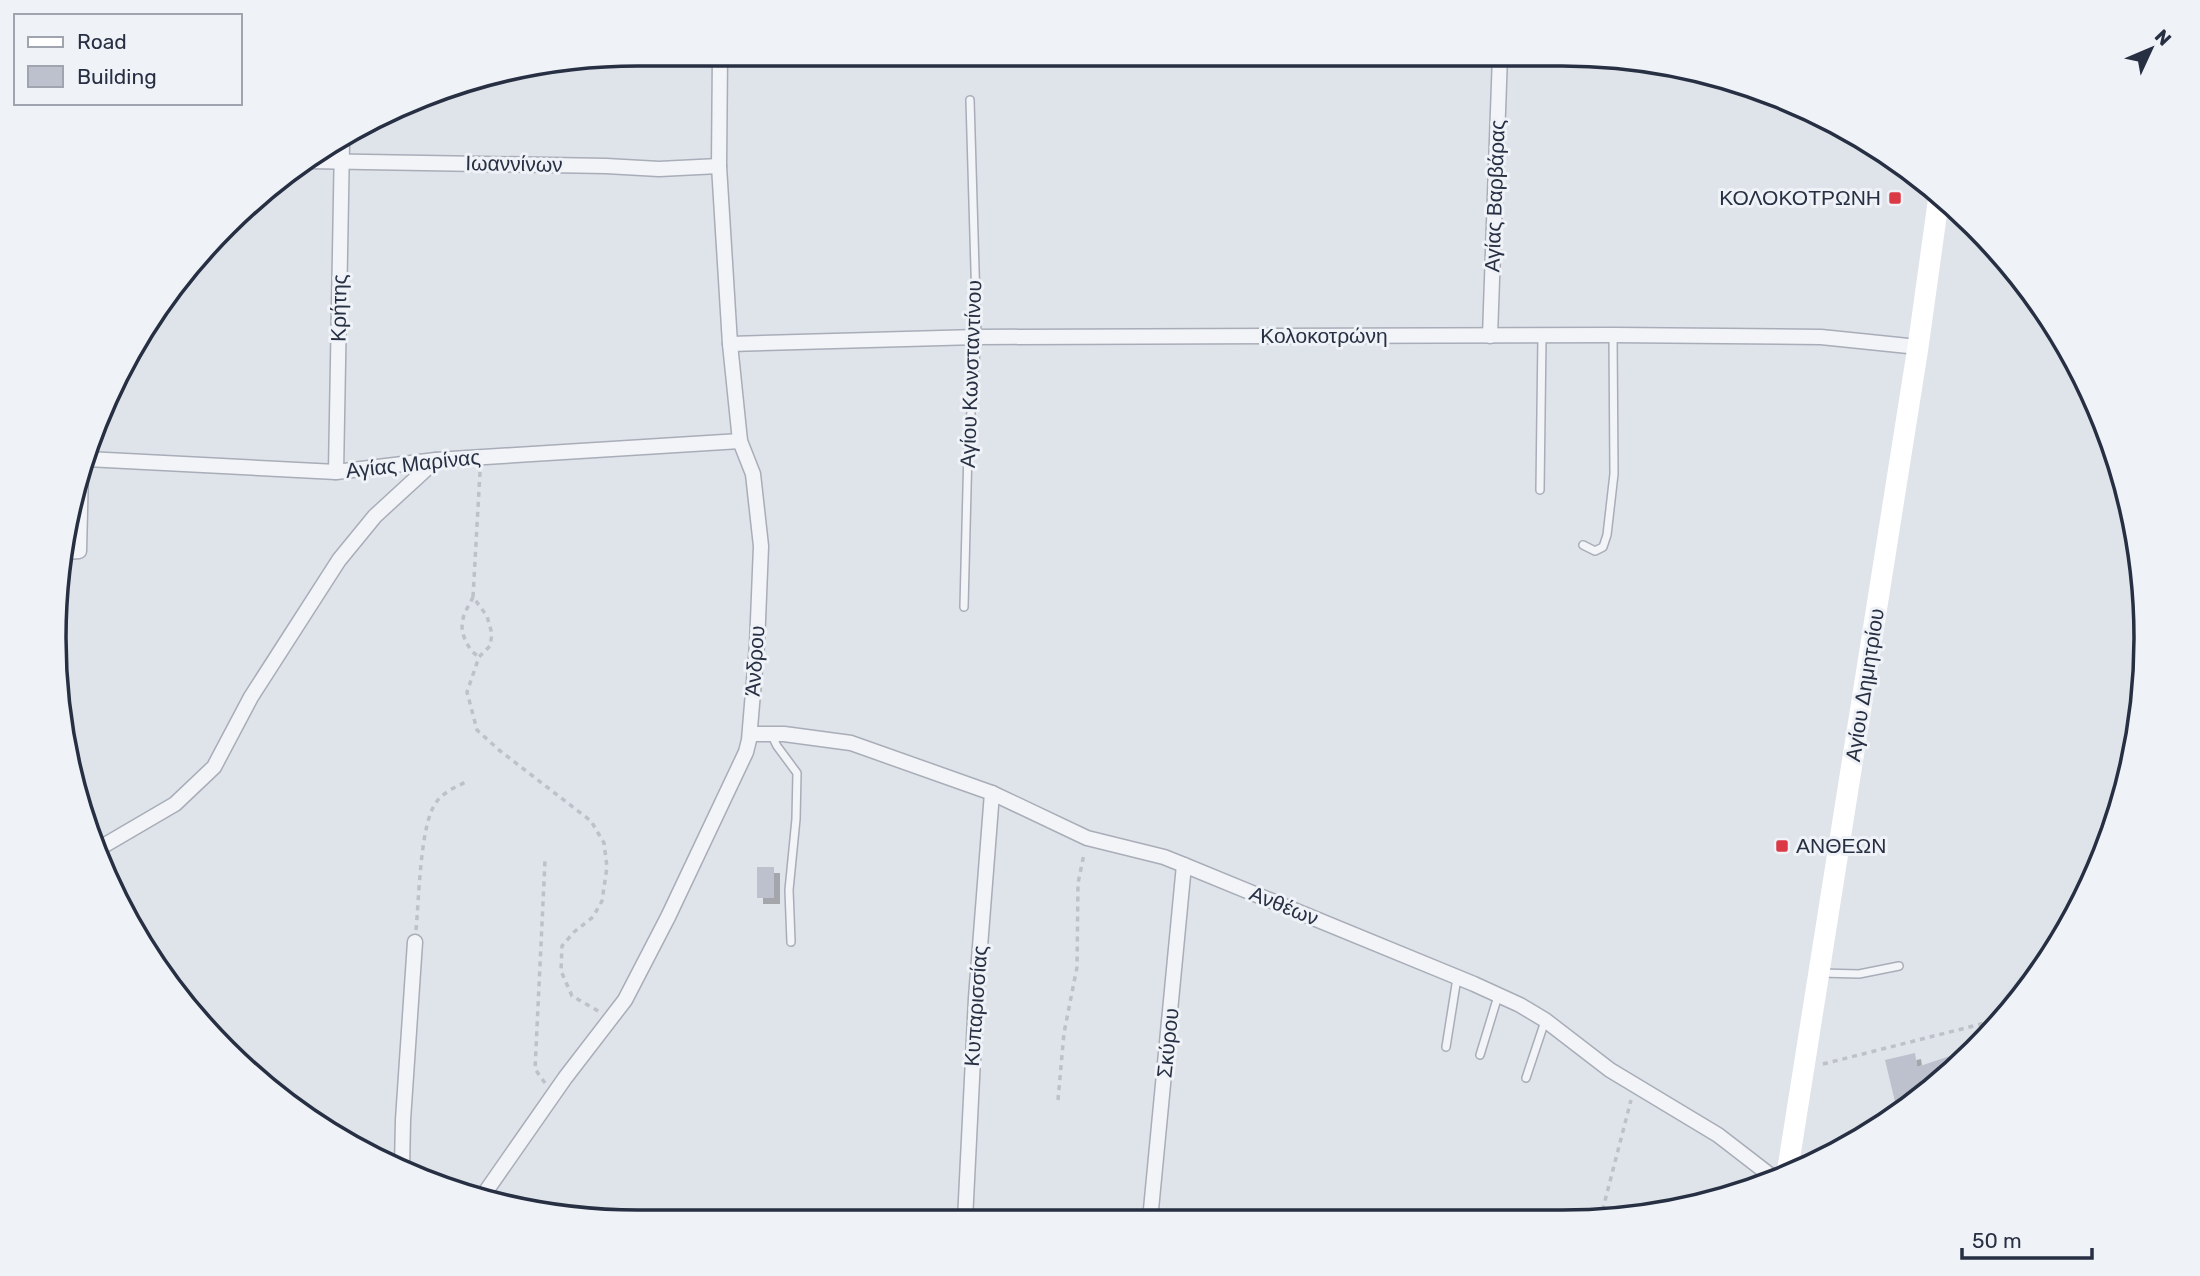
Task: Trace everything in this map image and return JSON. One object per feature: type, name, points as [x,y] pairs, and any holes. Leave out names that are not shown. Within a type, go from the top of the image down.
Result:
[{"type":"street","name":"Άνδρου","points":[[487,1189],[553,1095],[625,1000],[668,918],[746,752],[750,734],[761,546],[753,474],[740,441],[730,344],[719,166],[720,66]]},
{"type":"street","name":"Αγίας Βαρβάρας","points":[[1489,336],[1500,66]]},
{"type":"street","name":"Κρήτης","points":[[336,472],[342,149]]},
{"type":"street","name":"Ιωαννίνων","points":[[323,161],[660,169],[719,166]]},
{"type":"street","name":"Αγίου Δημητρίου","points":[[1789,1162],[1918,347],[1937,207]]},
{"type":"street","name":"Κολοκοτρώνη","points":[[730,344],[977,337],[1612,335],[1821,337],[1918,347]]},
{"type":"street","name":"Αγίας Μαρίνας","points":[[95,459],[336,472],[436,460],[740,441]]},
{"type":"street","points":[[105,845],[175,804],[214,767],[251,696],[340,560],[375,516],[436,460]]},
{"type":"street","points":[[73,551],[79,551],[80,515]]},
{"type":"street","name":"Ανθέων","points":[[750,734],[784,734],[851,743],[992,793],[1087,838],[1164,857],[1458,977],[1545,1020],[1610,1070],[1718,1135],[1766,1172]]},
{"type":"street","name":"Κυπαρισσίας","points":[[965,1210],[976,998],[992,793]]},
{"type":"street","name":"Σκύρου","points":[[1151,1210],[1184,865]]},
{"type":"street","points":[[402,1159],[415,942]]},
{"type":"lane","name":"Αγίου Κωνσταντίνου","points":[[964,607],[968,449],[977,337],[970,100]]},
{"type":"lane","points":[[1583,545],[1595,551],[1603,547],[1607,535],[1614,474],[1612,335]]},
{"type":"lane","points":[[1540,490],[1542,336]]},
{"type":"lane","points":[[772,736],[797,773],[796,819],[789,890],[791,942]]},
{"type":"lane","points":[[1820,973],[1859,974],[1899,966]]},
{"type":"lane","points":[[1446,1047],[1458,977]]},
{"type":"lane","points":[[1480,1055],[1498,995]]},
{"type":"lane","points":[[1526,1078],[1545,1020]]},
{"type":"path","points":[[479,657],[469,649],[462,630],[463,618],[473,597],[480,457]]},
{"type":"path","points":[[473,597],[487,616],[492,634],[489,646],[479,657],[467,692],[477,730],[591,821],[604,843],[607,867],[602,901],[593,917],[562,946],[561,971],[572,996],[610,1019]]},
{"type":"path","points":[[415,942],[426,827],[435,804],[449,790],[466,782]]},
{"type":"path","points":[[1058,1100],[1064,1032],[1077,967],[1078,883],[1087,838]]},
{"type":"path","points":[[545,861],[535,1069],[553,1095]]},
{"type":"path","points":[[1805,1068],[1984,1023]]},
{"type":"path","points":[[1603,1208],[1635,1084]]},
{"type":"building","points":[[757,867],[774,867],[774,898],[757,898]]},
{"type":"building","points":[[1915,1053],[1917,1067],[1952,1055],[1895,1102],[1885,1060]]},
{"type":"place","name":"ΚΟΛΟΚΟΤΡΩΝΗ","points":[[1895,198]]},
{"type":"place","name":"ΑΝΘΕΩΝ","points":[[1782,846]]}]
